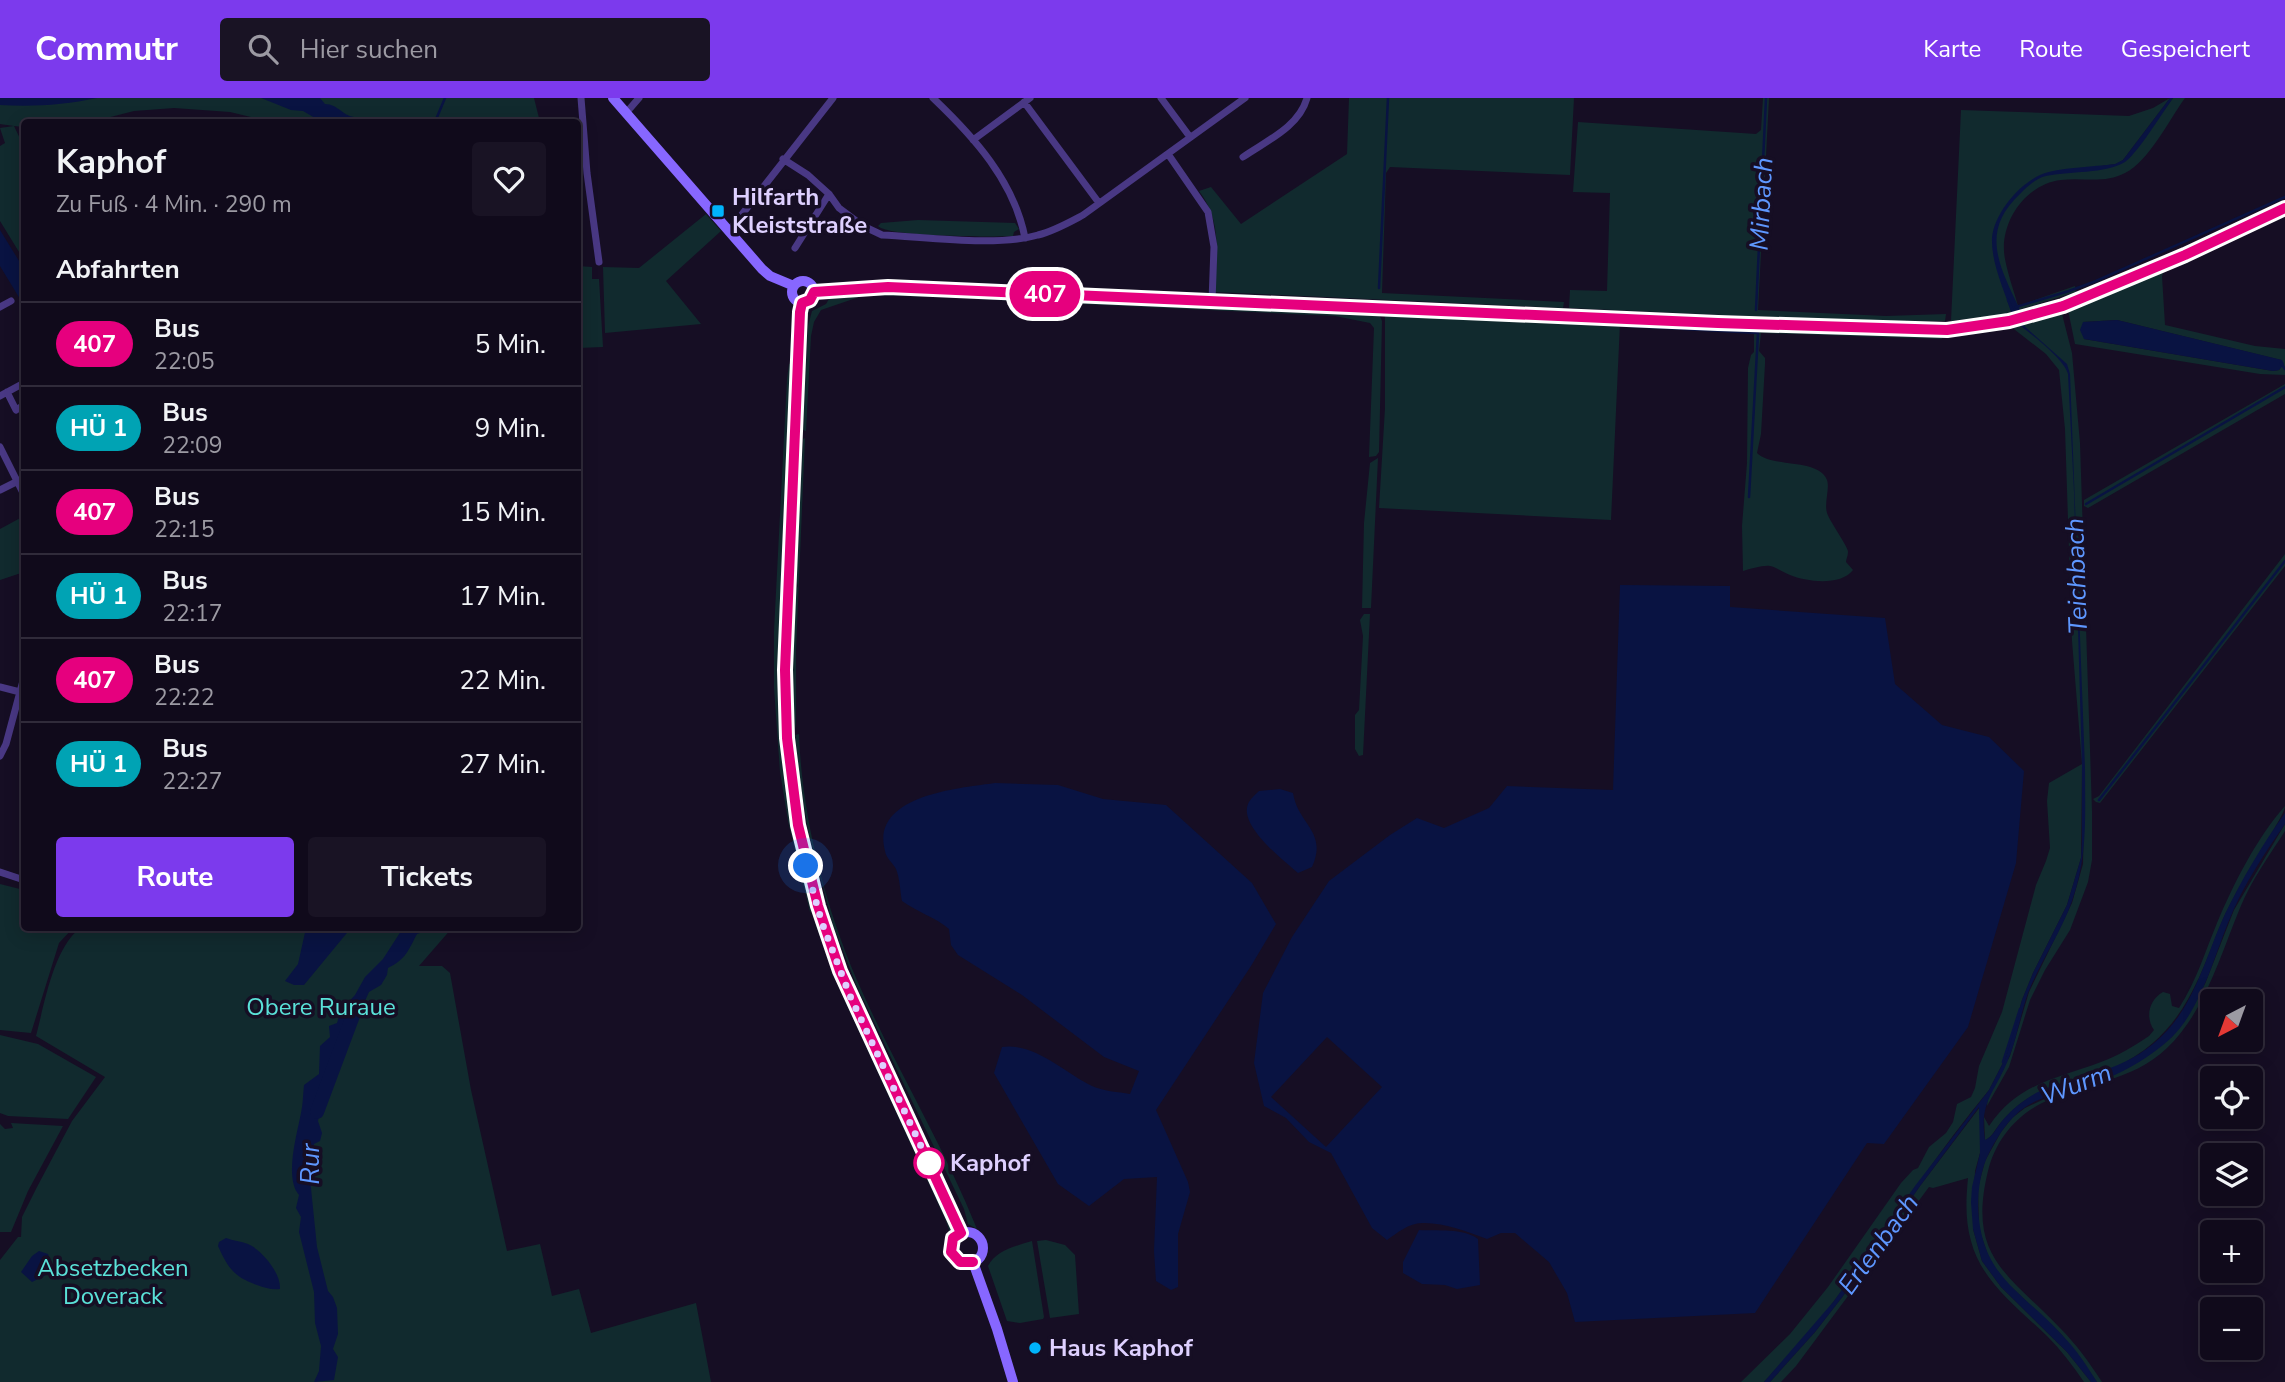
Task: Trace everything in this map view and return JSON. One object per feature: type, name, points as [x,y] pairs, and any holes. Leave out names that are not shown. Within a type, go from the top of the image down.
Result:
[{"type":"main road","points":[[612,98],[771,275],[794,286]]},
{"type":"main road","points":[[794,286],[805,281],[812,285],[814,292],[810,300],[802,303]]},
{"type":"main road","points":[[794,286],[793,296],[802,303]]},
{"type":"main road","points":[[802,303],[785,670],[787,738],[798,825],[818,906],[840,971],[961,1233]]},
{"type":"main road","points":[[961,1233],[975,1233],[981,1240],[982,1254],[973,1262],[960,1262],[951,1252],[953,1238],[961,1233]]},
{"type":"main road","points":[[973,1262],[1013,1382]]},
{"type":"street","points":[[581,98],[587,173],[599,262]]},
{"type":"street","points":[[626,113],[639,98]]},
{"type":"street","points":[[729,231],[833,98]]},
{"type":"street","points":[[933,98],[973,140],[1007,184],[1018,208],[1025,238]]},
{"type":"street","points":[[1161,98],[1190,137]]},
{"type":"street","points":[[783,159],[808,175],[829,194],[839,208],[863,226],[882,235],[1010,241],[1060,227],[1099,203],[1245,98]]},
{"type":"street","points":[[1243,158],[1295,121],[1302,113],[1307,98]]},
{"type":"street","points":[[973,140],[1027,100],[1099,203]]},
{"type":"street","points":[[1168,153],[1208,212],[1214,247],[1212,301]]},
{"type":"street","points":[[795,248],[829,194]]},
{"type":"street","points":[[814,292],[888,287],[1947,330],[2009,321],[2063,306],[2130,279],[2285,208]]},
{"type":"street","points":[[0,307],[11,301]]},
{"type":"street","points":[[21,385],[3,394],[16,410],[21,407]]},
{"type":"street","points":[[0,447],[21,479],[0,490]]},
{"type":"street","points":[[0,687],[20,692]]},
{"type":"street","points":[[0,756],[6,744],[21,688]]},
{"type":"street","points":[[0,872],[21,879]]},
{"type":"green space","points":[[0,98],[534,98],[539,119],[259,119],[230,112],[174,108],[134,111],[103,119],[21,119],[21,127],[0,124]]},
{"type":"green space","points":[[1349,98],[1574,98],[1570,175],[1390,167],[1386,173],[1382,293],[1564,302],[1563,308],[1215,292],[1215,227],[1207,203],[1199,191],[1211,187],[1241,224],[1347,154]]},
{"type":"green space","points":[[1763,98],[1769,98],[1758,310],[1886,316],[1946,314],[1945,321],[1881,322],[1569,308],[1570,290],[1607,291],[1610,193],[1573,192],[1578,122],[1756,134],[1761,130]]},
{"type":"green space","points":[[2170,98],[2123,160],[2116,164],[2079,169],[2114,166],[2130,157],[2173,98],[2185,98],[2150,150],[2134,167],[2110,178],[2069,179],[2048,183],[2026,198],[2010,220],[2004,246],[2005,259],[2018,306],[2075,286],[2076,292],[2005,314],[1951,321],[1961,110],[2129,116],[2153,108]]},
{"type":"green space","points":[[14,126],[21,141],[21,255],[0,221],[0,146],[5,143],[0,128]]},
{"type":"green space","points":[[706,214],[721,231],[666,281],[701,324],[605,333],[603,267],[639,268]]},
{"type":"green space","points":[[918,220],[1015,223],[1019,229],[1013,236],[964,236],[900,232],[878,226],[881,223]]},
{"type":"green space","points":[[2209,248],[2164,271],[2165,325],[2255,346],[2285,349],[2285,375],[2260,374],[2075,344],[2068,310]],"holes":[[[2117,320],[2281,360],[2283,364],[2279,370],[2273,371],[2084,339],[2083,322]]]},
{"type":"green space","points":[[581,266],[592,267],[592,279],[599,279],[603,347],[581,348]]},
{"type":"green space","points":[[885,290],[939,293],[939,297],[865,295],[821,310],[814,322],[811,336],[806,431],[803,430],[808,326],[812,311],[826,304],[829,299]]},
{"type":"green space","points":[[976,295],[1378,312],[1382,321],[1379,452],[1376,456],[1369,457],[1374,328],[1370,323],[1335,316],[975,299]]},
{"type":"green space","points":[[1219,297],[1560,310],[1561,312]]},
{"type":"green space","points":[[1390,312],[1620,323],[1611,520],[1379,508],[1385,408],[1385,315]]},
{"type":"green space","points":[[2060,312],[2072,353],[2080,443],[2092,811],[2092,860],[2088,882],[2070,930],[2030,1000],[2009,1067],[1987,1106],[1988,1096],[2010,1056],[2029,992],[2072,903],[2083,864],[2085,768],[2082,765],[2081,858],[2067,905],[2033,973],[2022,1000],[2006,1057],[1989,1090],[1826,1312],[1764,1382],[1741,1382],[1790,1334],[1828,1287],[1901,1183],[1918,1168],[1929,1147],[1946,1133],[1953,1122],[1957,1104],[1971,1097],[1979,1066],[2002,1012],[2036,885],[2050,848],[2047,801],[2049,783],[2082,764],[2072,641],[2065,429],[2059,370],[2046,354],[2010,326],[1949,335],[2018,323]]},
{"type":"green space","points":[[1628,323],[1941,335],[1942,339],[1761,333],[1759,351],[1765,358],[1765,364],[1761,434],[1757,453],[1764,458],[1805,466],[1822,473],[1828,483],[1827,513],[1848,550],[1846,562],[1853,570],[1848,575],[1840,579],[1814,581],[1770,566],[1743,571],[1742,526],[1747,463],[1748,368],[1754,352],[1754,333],[1624,327]]},
{"type":"green space","points":[[793,363],[781,672],[786,766],[801,860],[814,908],[810,912],[788,821],[780,772],[774,688],[774,631],[787,379],[789,364]]},
{"type":"green space","points":[[2285,384],[2285,394],[2088,508],[2084,506],[2084,500]]},
{"type":"green space","points":[[805,438],[796,651],[796,729],[792,632],[798,586],[796,579]]},
{"type":"green space","points":[[1378,458],[1371,608],[1362,608],[1364,523],[1370,463]]},
{"type":"green space","points":[[21,518],[21,573],[0,580],[0,529]]},
{"type":"green space","points":[[2285,554],[2285,566],[2100,803],[2096,802],[2093,799],[2099,796]]},
{"type":"green space","points":[[1364,614],[1370,614],[1363,755],[1359,756],[1355,749],[1355,715],[1359,710],[1363,636],[1360,620]]},
{"type":"green space","points":[[799,734],[810,828],[844,949],[870,1010],[949,1165],[977,1229],[968,1224],[964,1209],[857,987],[833,925],[808,830],[795,735]]},
{"type":"green space","points":[[2285,806],[2230,905],[2192,992],[2169,1027],[2137,1055],[2116,1067],[2049,1088],[2029,1098],[2012,1110],[1985,1140],[1984,1117],[1989,1126],[2012,1100],[2025,1091],[2053,1078],[2114,1057],[2149,1036],[2154,1030],[2150,1009],[2158,995],[2163,992],[2170,994],[2172,1006],[2179,1008],[2238,877],[2255,847]]},
{"type":"green space","points":[[2285,824],[2285,831],[2244,898],[2207,989],[2202,989],[2234,910]]},
{"type":"green space","points":[[0,884],[21,889],[21,931],[70,931],[59,943],[31,1033],[0,1030]]},
{"type":"green space","points":[[815,923],[819,924],[957,1235],[953,1242],[946,1221],[839,988]]},
{"type":"green space","points":[[77,931],[449,931],[419,966],[442,966],[450,973],[471,1090],[507,1251],[540,1244],[552,1296],[579,1289],[591,1333],[696,1303],[711,1382],[0,1382],[0,1260],[18,1237],[21,1237],[22,1217],[37,1187],[72,1121],[105,1077],[36,1036],[57,963]]},
{"type":"green space","points":[[2200,992],[2200,1004],[2192,1018],[2167,1048],[2123,1075],[2058,1096],[2023,1115],[2001,1140],[1988,1171],[1983,1200],[1983,1224],[1988,1244],[1997,1262],[2077,1347],[2102,1382],[2097,1382],[2062,1335],[2005,1281],[1990,1261],[1979,1229],[1978,1188],[1985,1161],[2012,1118],[2025,1108],[2053,1095],[2097,1081],[2172,1037]]},
{"type":"green space","points":[[0,1035],[38,1044],[96,1077],[68,1119],[8,1116],[0,1113]]},
{"type":"green space","points":[[1980,1107],[1980,1153],[1975,1171],[1973,1229],[1982,1261],[2001,1287],[2067,1352],[2091,1382],[2084,1382],[2057,1347],[2013,1305],[1983,1269],[1971,1241],[1968,1225],[1968,1178],[1929,1187],[1796,1366],[1781,1382],[1770,1382],[1843,1296],[1920,1186]]},
{"type":"green space","points":[[11,1123],[63,1126],[28,1191],[11,1232],[0,1232],[0,1124],[5,1129],[13,1128]]},
{"type":"green space","points":[[1046,1240],[1065,1245],[1075,1255],[1079,1314],[1050,1318],[1037,1241]]},
{"type":"green space","points":[[1032,1241],[1044,1317],[1020,1323],[1007,1321],[988,1266],[1001,1252]]},
{"type":"water","points":[[0,98],[97,98],[25,106],[0,105]]},
{"type":"water","points":[[261,98],[320,98],[325,104],[359,119],[317,119],[303,111],[291,110]]},
{"type":"water","points":[[2170,98],[2173,98],[2150,132],[2125,162],[2108,169],[2042,177],[2007,208],[2000,222],[1997,250],[2000,264],[2020,310],[2011,312],[1992,247],[1997,219],[2008,201],[2032,180],[2048,172],[2115,164],[2123,160]]},
{"type":"water","points":[[0,230],[21,264],[21,300],[20,299],[0,266]]},
{"type":"water","points":[[2117,320],[2282,360],[2284,364],[2279,370],[2273,371],[2084,339],[2080,330],[2083,322]]},
{"type":"water","points":[[2020,325],[2023,325],[2067,364],[2070,374],[2085,768],[2084,835],[2081,868],[2072,901],[2028,993],[2011,1052],[1986,1106],[1985,1140],[2010,1112],[2040,1091],[2125,1062],[2153,1044],[2167,1031],[2179,1016],[2196,984],[2238,888],[2285,813],[2285,824],[2238,900],[2191,1012],[2170,1039],[2124,1071],[2028,1105],[2009,1122],[1984,1164],[1978,1207],[1981,1231],[1995,1266],[2018,1293],[2067,1340],[2097,1382],[2091,1382],[2067,1352],[2001,1287],[1982,1261],[1973,1229],[1971,1202],[1980,1153],[1979,1107],[1815,1332],[1770,1382],[1764,1382],[1834,1301],[1915,1186],[1989,1090],[2006,1057],[2022,1000],[2033,973],[2067,905],[2081,858],[2082,765],[2068,374],[2040,341]]},
{"type":"water","points":[[1620,585],[1730,586],[1730,607],[1885,618],[1895,684],[1942,725],[1989,737],[2024,771],[2016,863],[1968,1027],[1884,1144],[1867,1143],[1755,1313],[1575,1322],[1567,1293],[1549,1262],[1515,1233],[1501,1233],[1487,1239],[1447,1226],[1417,1223],[1387,1240],[1372,1228],[1331,1153],[1309,1142],[1286,1118],[1264,1106],[1254,1063],[1263,993],[1292,937],[1329,881],[1417,818],[1444,828],[1489,808],[1507,786],[1613,790]],"holes":[[[1327,1037],[1382,1087],[1326,1147],[1271,1097]]]},
{"type":"water","points":[[995,783],[1058,785],[1103,799],[1166,805],[1252,883],[1276,924],[1156,1110],[1190,1192],[1178,1234],[1178,1287],[1171,1290],[1156,1281],[1154,1251],[1157,1177],[1124,1179],[1089,1206],[1058,1184],[994,1073],[1002,1047],[1026,1049],[1092,1086],[1106,1090],[1130,1094],[1139,1071],[1104,1057],[1022,995],[958,955],[951,945],[949,929],[902,901],[895,867],[885,851],[884,832],[891,817],[904,806],[921,798]]},
{"type":"water","points":[[1280,789],[1293,793],[1316,845],[1312,867],[1298,873],[1264,842],[1247,813],[1249,802],[1259,791]]},
{"type":"water","points":[[305,931],[349,931],[304,985],[285,981],[298,964]]},
{"type":"water","points":[[401,931],[426,931],[417,934],[403,958],[388,968],[381,985],[369,992],[356,1021],[342,1037],[326,1080],[318,1121],[322,1133],[320,1141],[314,1144],[309,1169],[317,1247],[328,1291],[337,1308],[338,1334],[333,1349],[338,1357],[334,1380],[314,1382],[319,1371],[321,1346],[315,1323],[314,1292],[299,1232],[301,1217],[296,1208],[299,1195],[292,1178],[304,1085],[319,1074],[320,1046],[330,1037],[329,1026],[337,1023],[341,1010],[355,995],[365,977],[383,959]]},
{"type":"water","points":[[1419,1230],[1458,1232],[1478,1239],[1480,1285],[1457,1289],[1445,1285],[1422,1284],[1403,1273],[1403,1262]]},
{"type":"water","points":[[226,1238],[248,1244],[259,1251],[274,1269],[280,1289],[257,1285],[233,1271],[218,1246],[219,1242]]},
{"type":"water","points":[[39,1251],[48,1254],[51,1264],[46,1275],[32,1282],[21,1272]]},
{"type":"waterway","points":[[436,119],[445,98]]},
{"type":"waterway","points":[[1379,288],[1388,98]]},
{"type":"waterway","name":"Mirbach","points":[[1756,310],[1766,98]]},
{"type":"waterway","points":[[2016,307],[2096,281],[2285,197]]},
{"type":"waterway","name":"Teichbach","points":[[2008,300],[2015,316]]},
{"type":"waterway","points":[[1403,316],[1461,317]]},
{"type":"waterway","points":[[1475,318],[1617,325]]},
{"type":"waterway","name":"Mirbach","points":[[1630,326],[1758,333],[1749,497]]},
{"type":"waterway","points":[[2281,363],[2285,369]]},
{"type":"waterway","points":[[2086,504],[2285,387]]},
{"type":"waterway","points":[[2099,800],[2285,561]]},
{"type":"waterway","name":"Teichbach","points":[[2003,1062],[2020,1009]]},
{"type":"waterway","name":"Rur","points":[[317,1112],[354,1013]]},
{"type":"bus line","name":"407","points":[[973,1262],[960,1262],[951,1252],[953,1238],[961,1233],[840,971],[806,866],[798,825],[785,707],[786,632],[800,312],[802,303],[810,300],[814,292],[888,287],[1718,323],[1947,330],[2009,321],[2063,306],[2185,255],[2285,208]]},
{"type":"place","name":"Hilfarth Kleiststraße","points":[[718,211]]},
{"type":"place","name":"Kaphof","points":[[929,1163]]},
{"type":"place","name":"Haus Kaphof","points":[[1035,1348]]},
{"type":"route","points":[[806,866],[822,923],[850,996],[929,1163]]},
{"type":"park label","name":"Obere Ruraue","points":[[321,1007]]},
{"type":"park label","name":"Absetzbecken Doverack","points":[[113,1282]]},
{"type":"water label","name":"Wurm","points":[[2076,1084]]},
{"type":"water label","name":"Erlenbach","points":[[1878,1244]]}]
